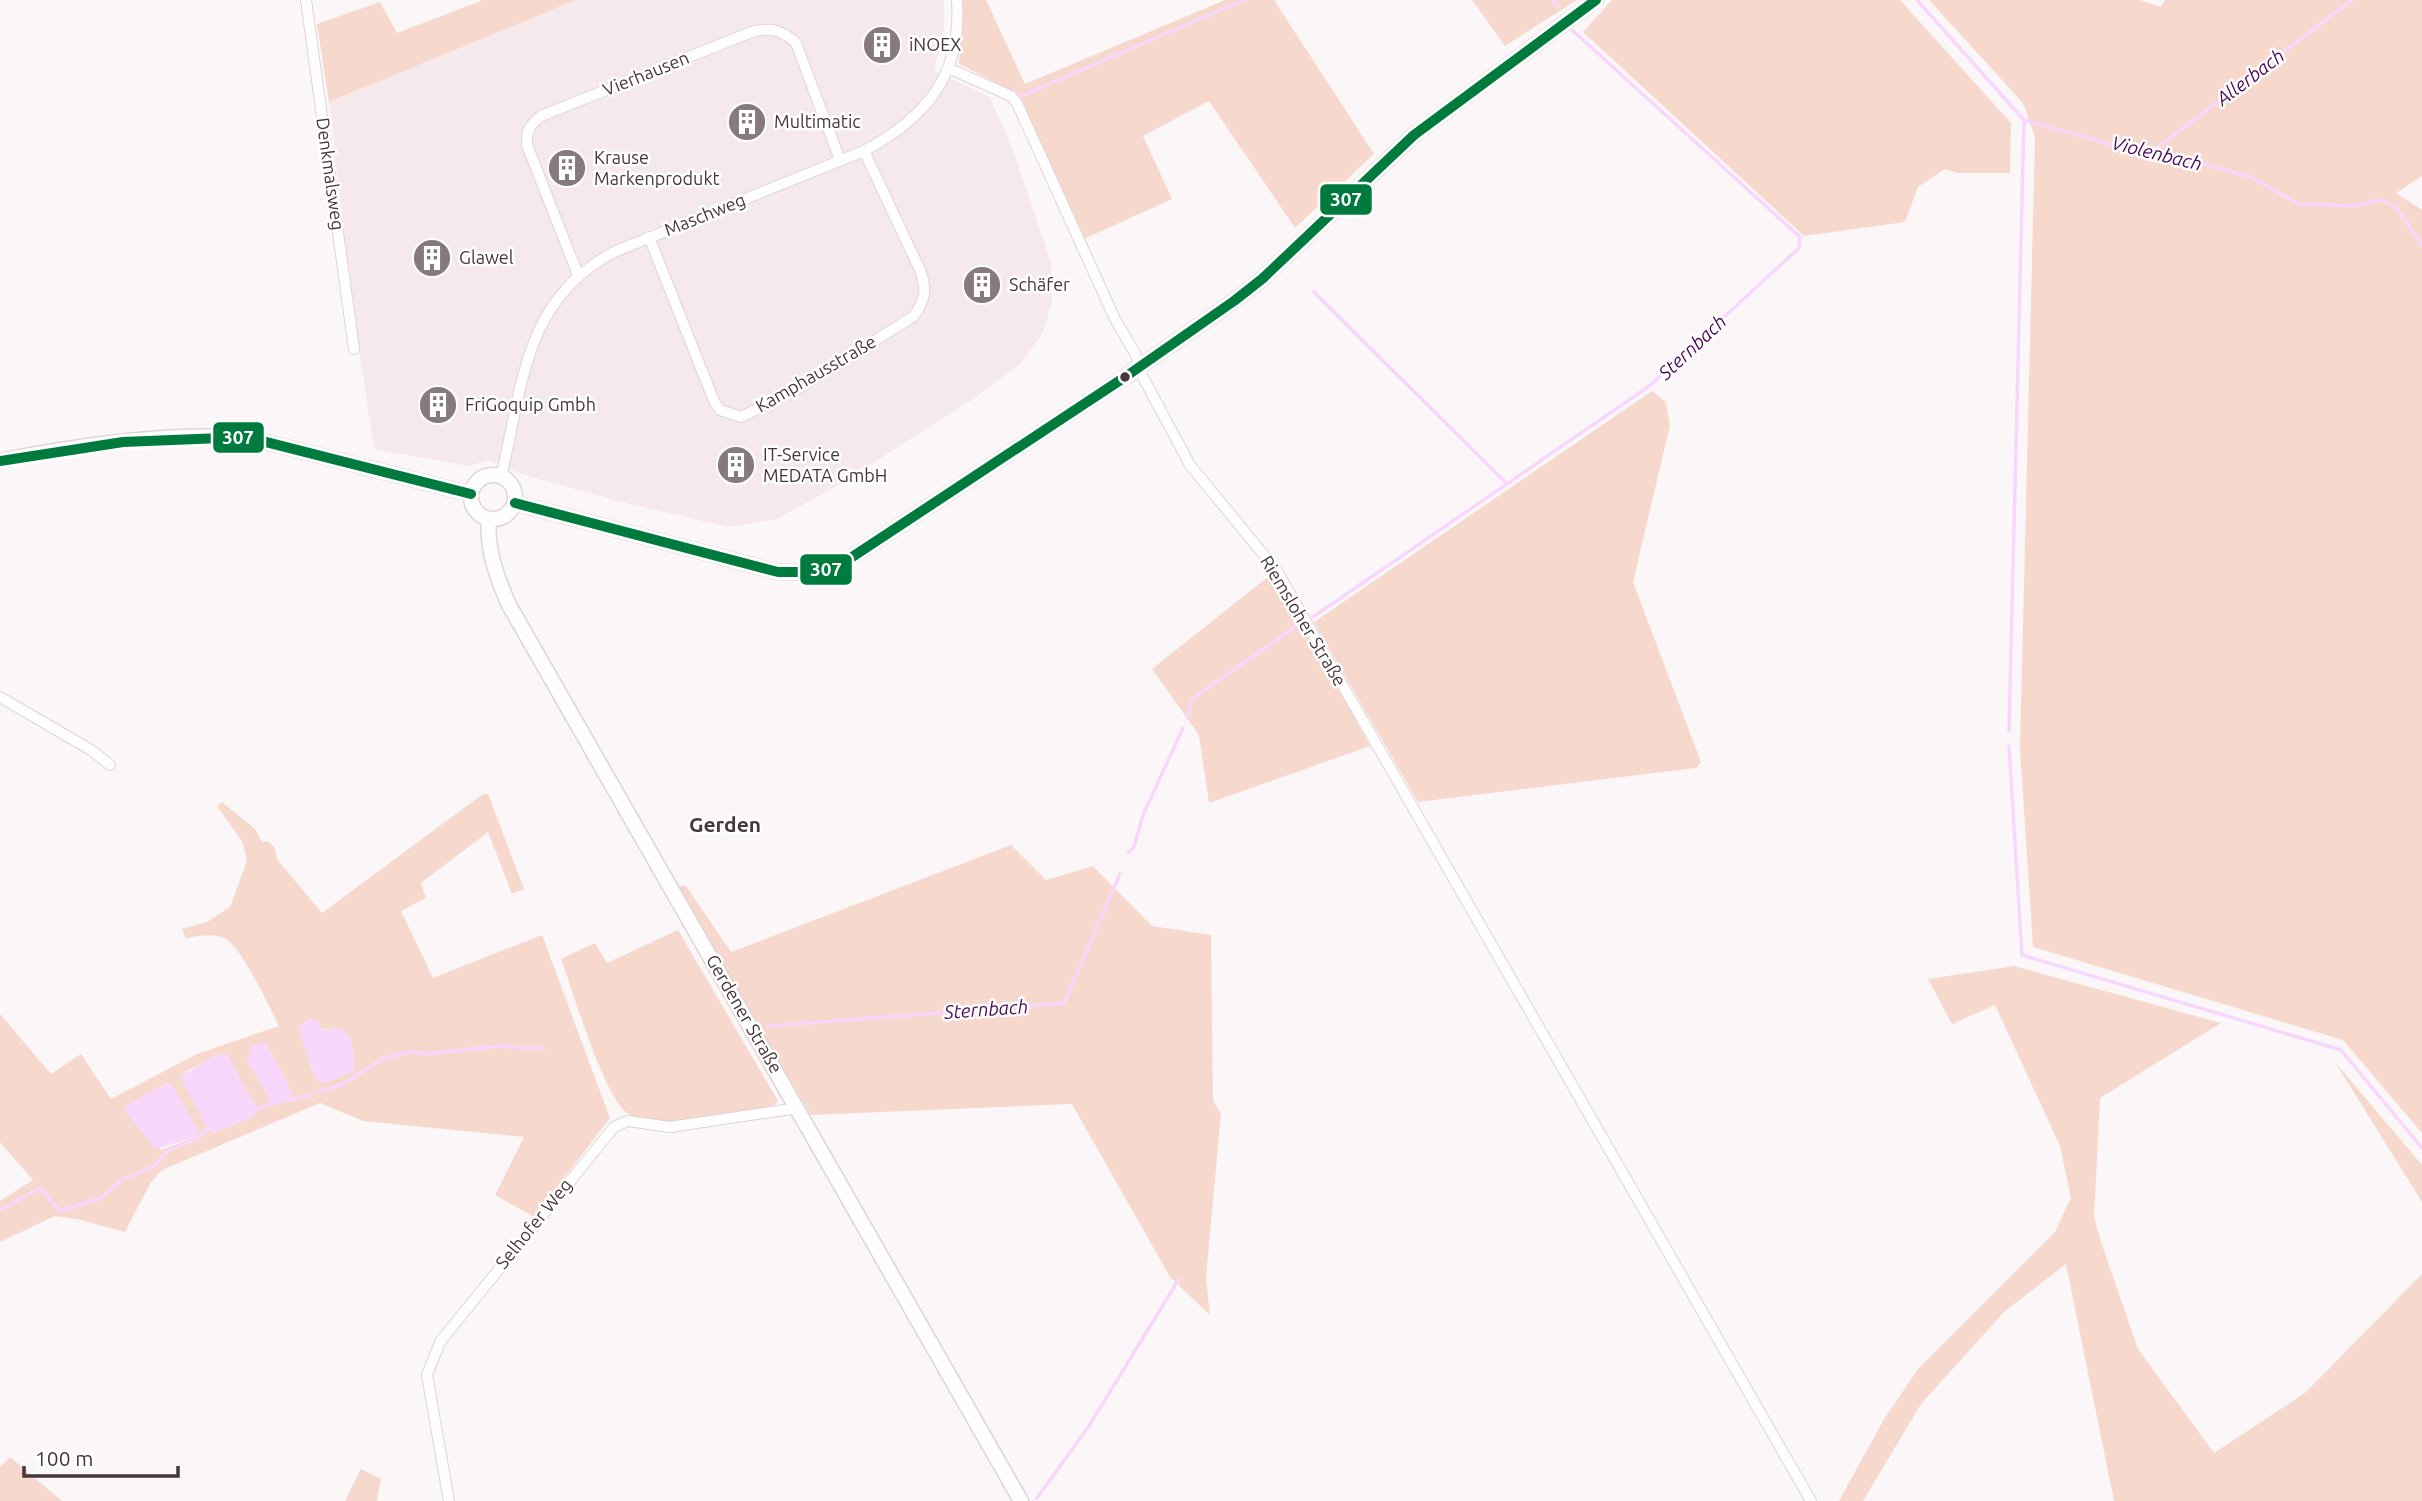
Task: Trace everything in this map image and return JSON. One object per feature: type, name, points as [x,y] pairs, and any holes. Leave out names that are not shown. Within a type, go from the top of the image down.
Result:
[{"type":"main road","points":[[515,503],[778,572],[818,572],[839,565],[1138,368],[1262,279],[1394,153],[1444,111],[1596,0]]},
{"type":"main road","points":[[0,461],[78,449],[211,435],[246,437],[471,494]]},
{"type":"main road","points":[[501,477],[511,484],[515,503],[508,514],[489,519],[477,513],[471,494],[482,478],[501,477]]},
{"type":"main road","name":"Gerdener Straße","points":[[489,519],[495,566],[509,604],[1021,1501]]},
{"type":"street","name":"Denkmalsweg","points":[[306,0],[354,349]]},
{"type":"street","name":"Maschweg","points":[[501,477],[537,330],[554,300],[578,275],[614,252],[864,150],[899,131],[914,119],[948,68],[955,41],[957,0]]},
{"type":"street","name":"Vierhausen","points":[[578,275],[527,145],[526,135],[531,124],[541,116],[754,31],[769,29],[784,33],[796,43],[840,160]]},
{"type":"street","name":"Riemsloher Straße","points":[[948,68],[1011,96],[1017,103],[1115,319],[1137,357],[1138,368],[1190,465],[1277,571],[1811,1501]]},
{"type":"street","name":"Kamphausstraße","points":[[649,237],[714,401],[720,410],[741,417],[799,388],[914,316],[923,303],[927,289],[864,150]]},
{"type":"street","points":[[0,697],[91,750],[110,765]]},
{"type":"street","name":"Selhofer Weg","points":[[449,1501],[427,1375],[440,1342],[614,1127],[628,1121],[670,1127],[798,1108]]},
{"type":"shaded area","points":[[483,0],[576,0],[329,102],[317,24],[380,2],[397,33]]},
{"type":"shaded area","points":[[576,0],[944,0],[944,28],[934,71],[990,97],[1014,153],[1051,262],[1052,302],[1043,333],[1020,364],[973,399],[837,486],[777,519],[728,527],[521,474],[489,460],[469,466],[374,449],[355,324],[329,102]]},
{"type":"shaded area","points":[[963,0],[986,0],[1025,84],[1225,0],[1274,0],[1374,154],[1295,228],[1209,101],[1143,136],[1172,199],[1084,239],[1016,93],[959,64]]},
{"type":"shaded area","points":[[1472,0],[1577,0],[1505,46]]},
{"type":"shaded area","points":[[1612,0],[1900,0],[2011,123],[2010,173],[1957,173],[1945,169],[1918,187],[1905,222],[1804,236],[1583,32]]},
{"type":"shaded area","points":[[1929,0],[2140,0],[2161,7],[2165,0],[2422,0],[2422,176],[2396,193],[2422,210],[2422,1133],[2343,1040],[2033,947],[2020,748],[2035,137],[2023,103]]},
{"type":"shaded area","points":[[1652,391],[1666,402],[1670,425],[1633,582],[1701,762],[1696,768],[1418,802],[1314,622]]},
{"type":"shaded area","points":[[1274,572],[1370,746],[1209,803],[1199,735],[1152,669]]},
{"type":"shaded area","points":[[483,794],[488,794],[524,889],[512,894],[488,832],[421,883],[426,898],[401,911],[433,978],[542,935],[610,1118],[534,1217],[495,1195],[524,1137],[363,1121],[320,1103],[162,1170],[151,1182],[125,1232],[55,1216],[0,1242],[0,1201],[33,1180],[0,1142],[0,1014],[51,1074],[81,1054],[111,1099],[197,1054],[279,1026],[249,968],[229,941],[213,936],[186,938],[182,929],[207,922],[230,907],[247,861],[243,843],[217,806],[222,802],[255,829],[262,842],[268,841],[275,848],[277,859],[322,913]],"holes":[[[316,1020],[322,1029],[335,1029],[353,1071],[327,1082],[320,1082],[311,1068],[310,1057]],[[267,1045],[292,1093],[272,1103],[247,1060]],[[217,1055],[242,1083],[257,1109],[253,1116],[214,1133],[207,1129],[185,1072]],[[167,1083],[199,1132],[195,1137],[161,1150],[125,1111],[126,1106]]]},
{"type":"shaded area","points":[[1011,845],[1046,880],[1093,866],[1152,926],[1211,935],[1213,1101],[1221,1113],[1206,1277],[1210,1315],[1170,1277],[1072,1104],[811,1115],[676,886],[686,886],[731,952]]},
{"type":"shaded area","points":[[678,930],[778,1101],[771,1109],[676,1122],[640,1119],[627,1113],[608,1086],[561,959],[595,943],[607,963]]},
{"type":"shaded area","points":[[2014,966],[2221,1023],[2100,1098],[2094,1217],[2138,1349],[2214,1453],[2305,1393],[2422,1274],[2422,1501],[2114,1501],[2066,1264],[2004,1312],[1921,1404],[1863,1501],[1839,1501],[1884,1419],[1918,1369],[2055,1232],[2071,1198],[2060,1146],[1995,1005],[1952,1024],[1928,979]]},
{"type":"shaded area","points":[[309,1018],[316,1020],[322,1029],[340,1029],[348,1035],[354,1054],[353,1071],[327,1082],[320,1082],[315,1077],[298,1028]]},
{"type":"shaded area","points":[[253,1045],[267,1045],[292,1093],[291,1099],[277,1105],[272,1103],[247,1060]]},
{"type":"shaded area","points":[[227,1054],[257,1109],[253,1116],[214,1133],[207,1129],[180,1076],[217,1055]]},
{"type":"shaded area","points":[[2335,1062],[2422,1165],[2422,1202]]},
{"type":"shaded area","points":[[167,1083],[172,1085],[199,1132],[195,1137],[156,1149],[125,1111],[126,1106]]},
{"type":"shaded area","points":[[10,1457],[62,1501],[0,1501],[0,1467]]},
{"type":"shaded area","points":[[361,1469],[381,1479],[377,1501],[345,1501]]},
{"type":"waterway","points":[[1021,96],[1244,0]]},
{"type":"waterway","name":"Sternbach","points":[[1553,0],[1558,7]]},
{"type":"waterway","name":"Violenbach","points":[[1917,0],[2024,120],[2137,152],[2197,162],[2250,177],[2299,204],[2354,206],[2380,200],[2395,206],[2422,245]]},
{"type":"waterway","name":"Allerbach","points":[[2150,153],[2352,0]]},
{"type":"waterway","name":"Sternbach","points":[[1313,617],[1648,387],[1799,248],[1800,237],[1571,29]]},
{"type":"waterway","points":[[2009,731],[2024,120]]},
{"type":"waterway","points":[[1314,292],[1506,483]]},
{"type":"waterway","name":"Sternbach","points":[[1187,718],[1193,698],[1298,625]]},
{"type":"waterway","name":"Sternbach","points":[[1128,853],[1134,847],[1143,815],[1183,728]]},
{"type":"waterway","points":[[2009,746],[2022,955],[2341,1050],[2422,1148]]},
{"type":"waterway","name":"Sternbach","points":[[769,1026],[1064,1003],[1120,874]]},
{"type":"waterway","points":[[319,1092],[343,1084],[382,1059],[409,1052],[427,1054],[499,1046],[544,1049]]},
{"type":"waterway","points":[[289,1100],[311,1095]]},
{"type":"waterway","points":[[255,1109],[274,1103]]},
{"type":"waterway","points":[[0,1210],[40,1188],[60,1211],[101,1198],[120,1181],[154,1166],[166,1152],[198,1138],[209,1128]]},
{"type":"waterway","points":[[1037,1498],[1089,1426],[1179,1279]]},
{"type":"transit line","name":"307","points":[[515,503],[778,572],[818,572],[840,565],[1125,377],[1234,301],[1262,279],[1414,135],[1596,0]]},
{"type":"transit line","name":"307","points":[[0,461],[123,442],[246,437],[471,494]]},
{"type":"place","name":"iNOEX","points":[[882,45]]},
{"type":"place","name":"Multimatic","points":[[747,122]]},
{"type":"place","name":"Krause Markenprodukt","points":[[567,168]]},
{"type":"place","name":"Glawel","points":[[432,258]]},
{"type":"place","name":"Schäfer","points":[[982,285]]},
{"type":"place","name":"FriGoquip Gmbh","points":[[438,405]]},
{"type":"place","name":"IT-Service MEDATA GmbH","points":[[736,465]]},
{"type":"district","name":"Gerden","points":[[725,825]]}]
